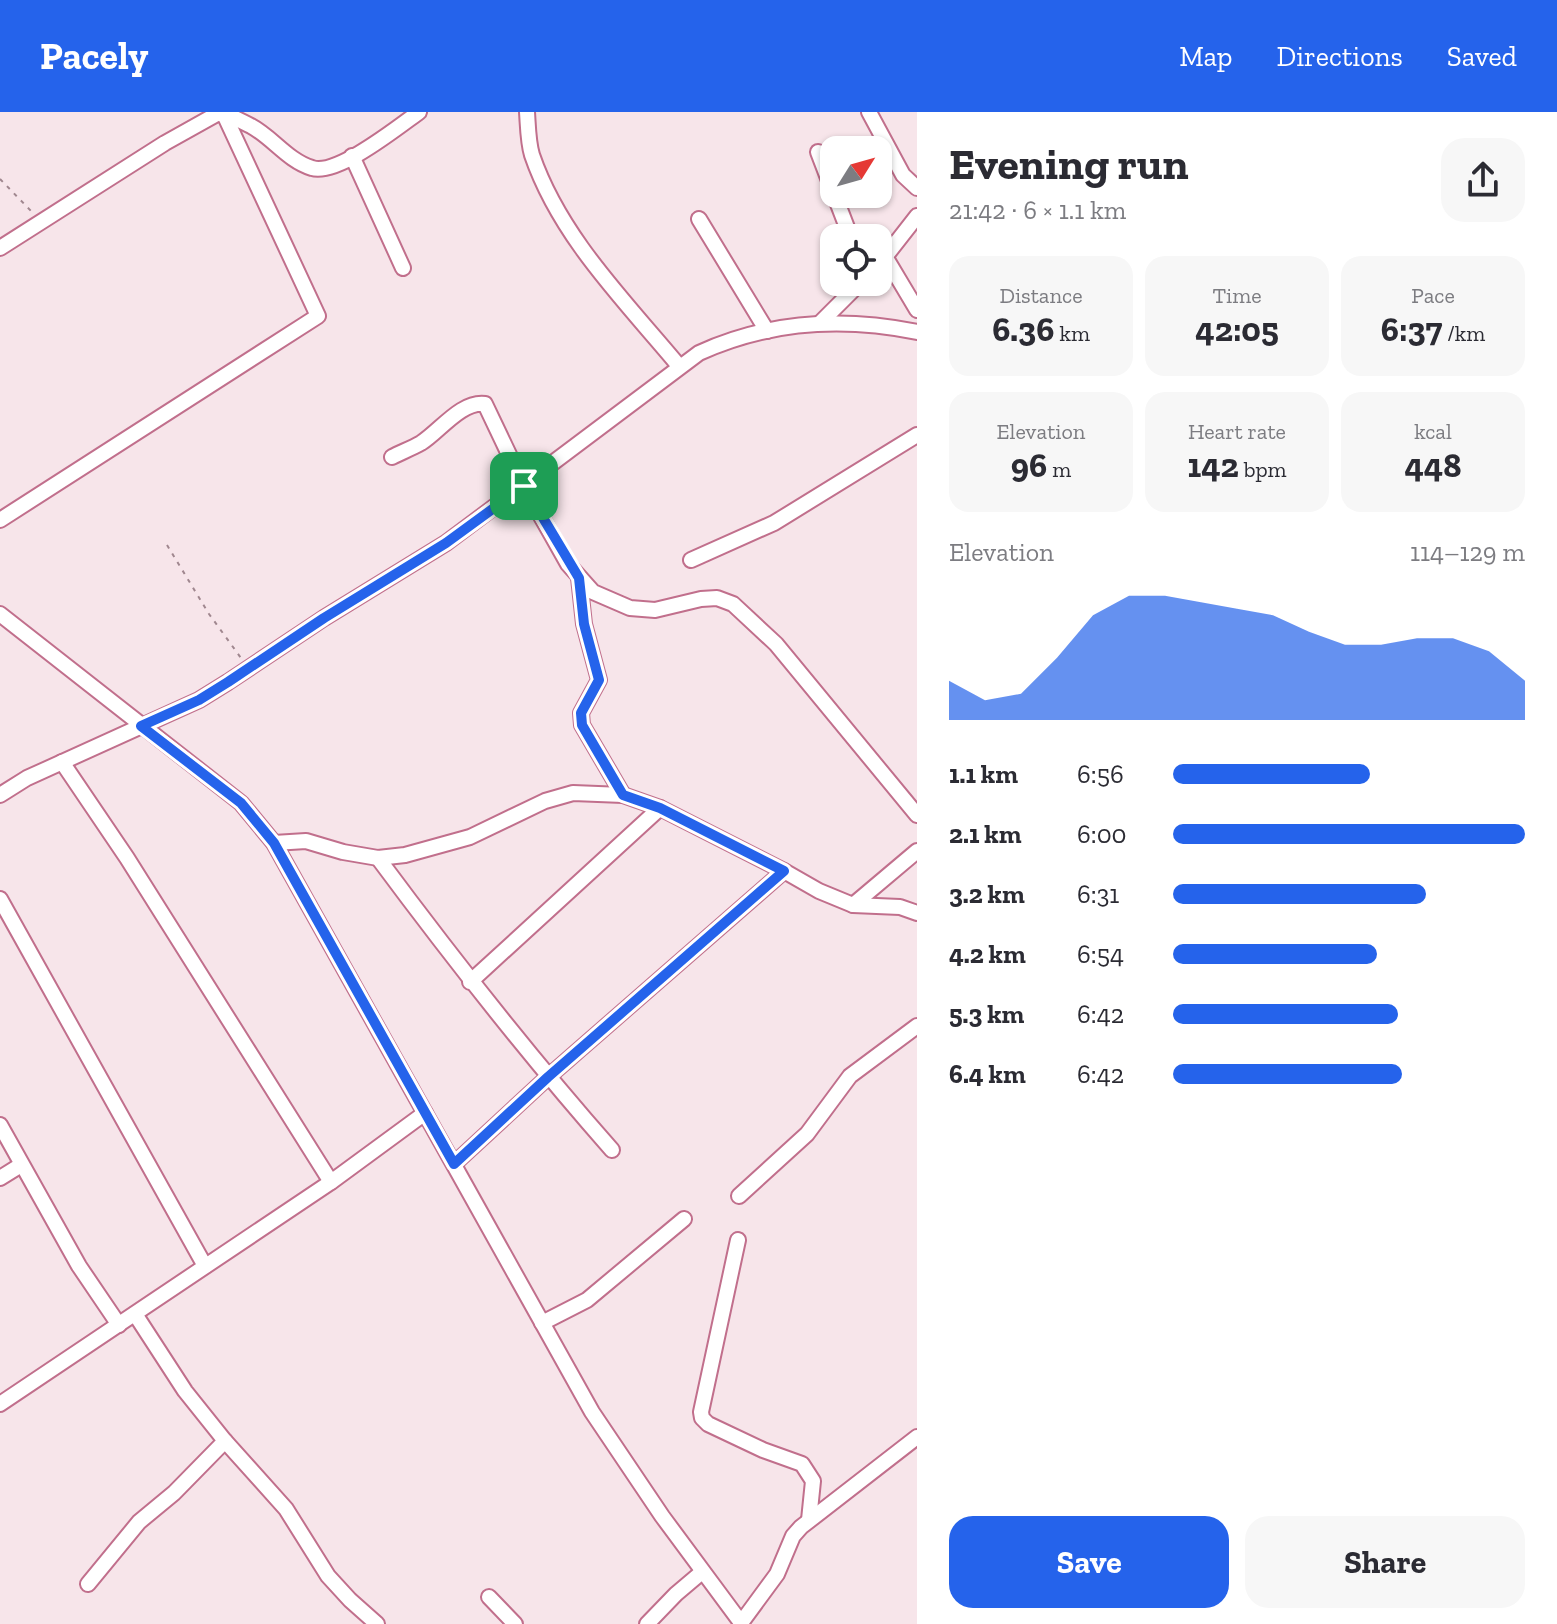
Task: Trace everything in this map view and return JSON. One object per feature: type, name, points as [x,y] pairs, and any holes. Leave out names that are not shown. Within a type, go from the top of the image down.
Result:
[{"type":"street","points":[[0,248],[205,118],[223,113],[256,129],[292,157],[312,168],[326,169],[352,156],[419,112]]},
{"type":"street","points":[[527,112],[531,153],[560,217],[575,240],[679,366]]},
{"type":"street","points":[[869,112],[903,175],[917,188]]},
{"type":"street","points":[[0,520],[318,316],[223,113]]},
{"type":"street","points":[[818,152],[846,224]]},
{"type":"street","points":[[352,156],[403,268]]},
{"type":"street","points":[[892,249],[917,216]]},
{"type":"street","points":[[699,219],[767,331]]},
{"type":"street","points":[[892,276],[917,310]]},
{"type":"street","points":[[821,322],[847,296]]},
{"type":"street","points":[[0,795],[27,778],[199,700],[446,543],[679,366],[718,344],[767,331],[821,322],[886,326],[917,332]]},
{"type":"street","points":[[392,457],[421,443],[465,408],[485,404],[524,486],[579,578],[593,592],[630,608],[655,610],[717,598],[733,604],[784,654],[917,815]]},
{"type":"street","points":[[691,560],[774,523],[917,435]]},
{"type":"street","points":[[579,578],[584,624],[599,680],[581,713],[582,725],[623,795]]},
{"type":"street","points":[[0,614],[241,803],[274,843],[592,1412],[621,1458],[741,1623],[777,1574],[793,1536],[809,1520],[917,1437]]},
{"type":"street","points":[[62,762],[127,858],[331,1182]]},
{"type":"street","points":[[274,843],[306,841],[378,858],[405,855],[470,837],[545,801],[573,793],[623,795],[660,808],[819,891],[853,905],[900,907],[917,913]]},
{"type":"street","points":[[470,982],[660,808]]},
{"type":"street","points":[[853,905],[917,851]]},
{"type":"street","points":[[378,858],[470,982],[612,1150]]},
{"type":"street","points":[[454,1164],[548,1077],[784,871]]},
{"type":"street","points":[[0,899],[205,1266]]},
{"type":"street","points":[[739,1196],[807,1134],[850,1076],[917,1026]]},
{"type":"street","points":[[0,1404],[331,1182],[425,1113]]},
{"type":"street","points":[[0,1125],[79,1266],[119,1325]]},
{"type":"street","points":[[0,1178],[21,1165]]},
{"type":"street","points":[[542,1323],[587,1300],[684,1219]]},
{"type":"street","points":[[738,1240],[702,1418],[708,1424],[763,1450],[802,1464],[813,1481],[809,1520]]},
{"type":"street","points":[[135,1314],[185,1391],[286,1509],[328,1576],[377,1624]]},
{"type":"street","points":[[88,1584],[139,1522],[174,1493],[225,1441]]},
{"type":"street","points":[[647,1624],[702,1572]]},
{"type":"street","points":[[489,1597],[515,1624]]},
{"type":"path","points":[[0,179],[40,221]]},
{"type":"path","points":[[167,545],[209,614],[248,668]]},
{"type":"route","points":[[524,486],[579,578],[584,624],[599,680],[581,713],[582,725],[623,795],[660,808],[784,871],[548,1077],[454,1164],[274,843],[241,803],[141,726],[199,700],[228,682],[446,543],[524,486]]}]
